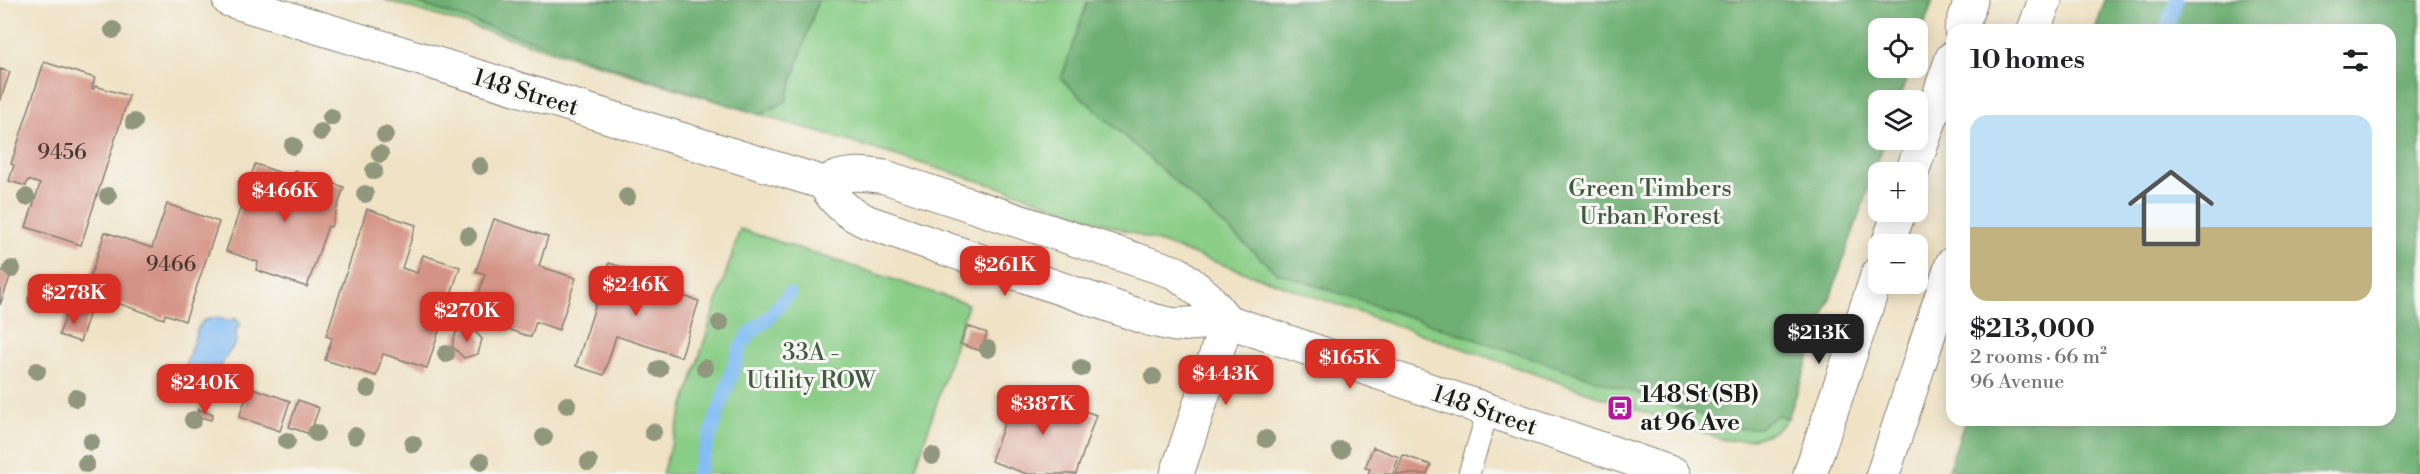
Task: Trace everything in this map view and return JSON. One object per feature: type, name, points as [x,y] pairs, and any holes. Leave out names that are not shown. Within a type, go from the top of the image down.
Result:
[{"type":"main road","name":"148 Street","points":[[229,0],[824,183],[831,197],[861,219],[1152,320],[1175,325],[1227,321],[1674,474]]},
{"type":"main road","points":[[1963,24],[1971,0]]},
{"type":"main road","points":[[2036,24],[2045,0]]},
{"type":"main road","points":[[1916,162],[1946,75]]},
{"type":"main road","points":[[824,183],[853,173],[885,177],[1177,273],[1207,297],[1227,321],[1177,474]]},
{"type":"main road","points":[[1883,474],[1946,282]]},
{"type":"main road","points":[[1810,474],[1871,294]]},
{"type":"lane","points":[[1469,474],[1488,411]]},
{"type":"green space","name":"Green Timbers Urban Forest","points":[[385,0],[1933,0],[1927,18],[1868,18],[1868,78],[1906,78],[1902,90],[1868,90],[1868,150],[1882,150],[1877,162],[1868,162],[1868,189],[1788,418],[1775,430],[1751,439],[1724,440],[1015,192]]},
{"type":"green space","points":[[407,0],[818,0],[786,101],[760,115]]},
{"type":"green space","name":"Green Timbers Urban Forest","points":[[1088,0],[1933,0],[1927,18],[1868,18],[1868,78],[1906,78],[1902,90],[1868,90],[1868,150],[1882,150],[1877,162],[1868,162],[1868,189],[1788,418],[1777,415],[1760,427],[1742,429],[1276,272],[1061,79]]},
{"type":"green space","points":[[2105,0],[2420,0],[2420,474],[1967,474],[1949,468],[1963,426],[2396,426],[2396,24],[2097,24]]},
{"type":"green space","name":"33A - Utility ROW","points":[[740,229],[968,304],[914,474],[662,474]]},
{"type":"water","points":[[215,317],[230,321],[236,318],[241,326],[236,329],[235,344],[223,362],[213,396],[179,384],[198,328],[203,321]]},
{"type":"building","points":[[44,62],[95,78],[92,88],[94,89],[95,86],[129,96],[81,245],[26,227],[40,184],[28,180],[26,186],[9,181],[14,165],[11,164]]},
{"type":"building","points":[[0,69],[10,72],[0,101]]},
{"type":"building","points":[[255,164],[293,177],[295,170],[344,187],[307,287],[256,270],[258,262],[226,251]]},
{"type":"building","points":[[167,204],[219,222],[185,321],[165,314],[164,319],[85,292],[105,232],[152,248]]},
{"type":"building","points":[[367,209],[416,225],[402,268],[417,273],[423,255],[460,267],[427,368],[383,354],[376,376],[325,360],[332,338],[326,336]]},
{"type":"building","points":[[494,219],[548,237],[539,266],[576,278],[559,330],[536,322],[531,337],[471,317],[485,274],[476,271]]},
{"type":"building","points":[[609,263],[670,282],[667,291],[699,301],[681,357],[616,336],[604,375],[576,366]]},
{"type":"building","points":[[0,270],[11,274],[0,305]]},
{"type":"building","points":[[68,308],[89,315],[80,342],[59,335]]},
{"type":"building","points":[[967,326],[987,333],[981,351],[960,344]]},
{"type":"building","points":[[472,328],[482,339],[478,354],[464,358],[452,346],[456,332]]},
{"type":"building","points":[[250,387],[290,401],[280,431],[239,417]]},
{"type":"building","points":[[1019,388],[1096,415],[1076,474],[1027,474],[991,461],[1009,410],[1006,408],[1009,401],[1014,402]]},
{"type":"building","points":[[298,400],[319,408],[310,434],[289,427]]},
{"type":"building","points":[[198,409],[213,414],[211,420],[197,416]]},
{"type":"building","points":[[1373,447],[1399,457],[1393,474],[1368,474],[1370,469],[1365,468]]},
{"type":"building","points":[[1403,455],[1431,465],[1427,474],[1396,474]]},
{"type":"waterway","points":[[2168,24],[2176,0]]},
{"type":"waterway","points":[[697,474],[740,348],[750,333],[768,318],[789,294]]},
{"type":"place","name":"148 St (SB) at 96 Ave","points":[[1620,408]]}]
